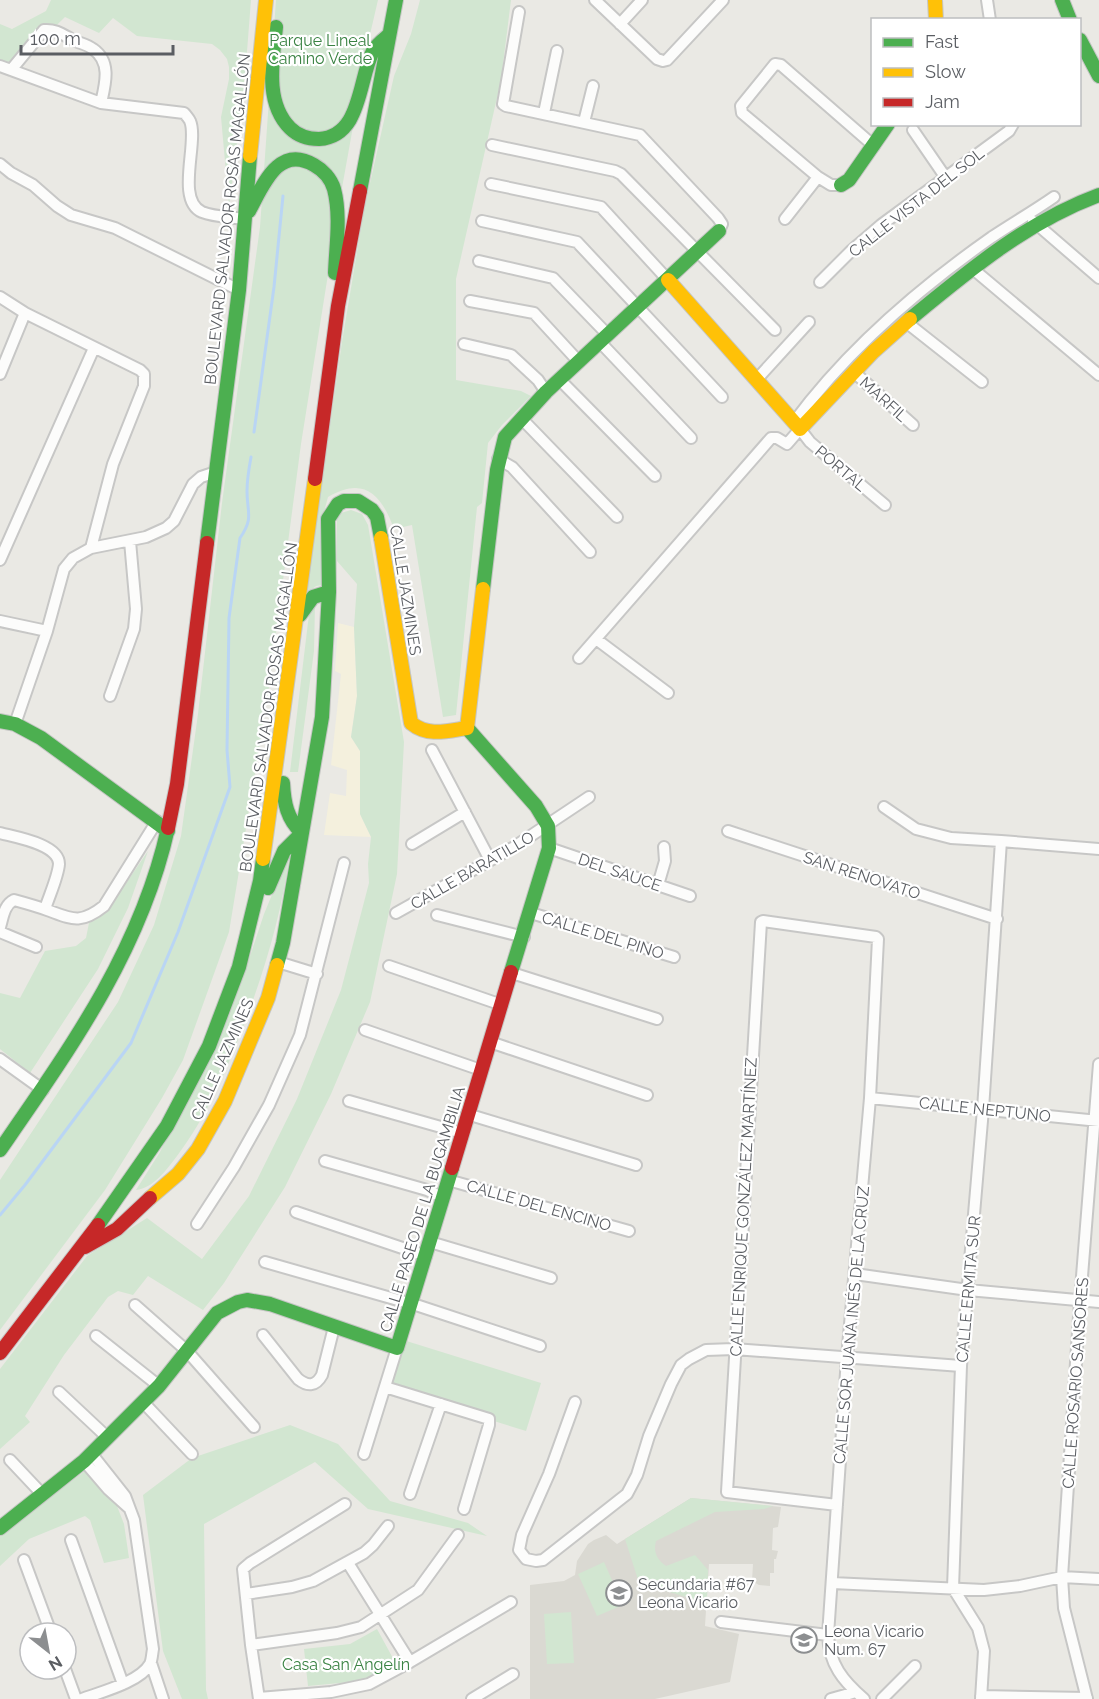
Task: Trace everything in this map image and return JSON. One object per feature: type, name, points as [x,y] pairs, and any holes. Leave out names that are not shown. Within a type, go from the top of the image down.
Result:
[{"type":"main road","name":"BOULEVARD SALVADOR ROSAS MAGALLÓN","points":[[0,1150],[43,1090],[113,977],[131,940],[154,882],[168,831],[177,784],[239,290],[266,0]]},
{"type":"main road","points":[[277,0],[274,101],[281,118],[290,129],[307,138],[330,137],[345,127],[355,109],[371,54],[401,20],[411,0]]},
{"type":"main road","name":"BOULEVARD SALVADOR ROSAS MAGALLÓN","points":[[0,1353],[82,1248],[136,1195],[167,1126],[209,1046],[238,967],[260,881],[298,617],[338,306],[396,0]]},
{"type":"main road","points":[[935,0],[936,18]]},
{"type":"main road","points":[[1062,0],[1069,18]]},
{"type":"main road","points":[[1081,42],[1099,76]]},
{"type":"main road","points":[[841,185],[849,180],[887,126]]},
{"type":"main road","points":[[244,219],[275,167],[286,161],[299,159],[309,162],[326,173],[334,187],[336,201],[334,339]]},
{"type":"main road","points":[[668,280],[797,425],[855,373],[906,322],[1007,243],[1031,219],[1099,195]]},
{"type":"main road","points":[[548,826],[536,806],[467,728],[498,459],[505,437],[546,392],[719,231]]},
{"type":"main road","name":"CALLE JAZMINES","points":[[136,1195],[178,1174],[198,1149],[225,1101],[268,998],[283,943],[322,717],[329,592],[328,519],[332,509],[339,502],[348,499],[372,508],[380,526],[411,723],[425,733],[467,728]]},
{"type":"main road","points":[[298,617],[313,597],[329,592]]},
{"type":"main road","points":[[0,721],[15,724],[41,738],[168,831]]},
{"type":"main road","points":[[238,967],[278,859],[288,843],[302,833],[293,826],[286,812],[282,734]]},
{"type":"main road","name":"CALLE PASEO DE LA BUGAMBILIA","points":[[0,1528],[108,1438],[159,1386],[217,1313],[237,1302],[247,1300],[270,1304],[397,1348],[467,1114],[531,913],[549,848],[548,826]]},
{"type":"main road","points":[[82,1248],[117,1229],[136,1195]]},
{"type":"street","points":[[595,0],[657,59],[663,62],[723,0]]},
{"type":"street","points":[[620,24],[642,0]]},
{"type":"street","points":[[987,0],[990,18]]},
{"type":"street","points":[[519,12],[503,104],[640,135],[718,218],[722,224],[719,231]]},
{"type":"street","points":[[11,70],[44,30],[51,29],[94,49],[102,59],[107,75],[101,103]]},
{"type":"street","points":[[544,113],[557,51]]},
{"type":"street","points":[[841,185],[831,185],[818,177],[742,113],[741,106],[775,64],[781,65],[873,146]]},
{"type":"street","points":[[0,66],[101,103],[184,113],[190,120],[192,130],[189,165],[191,199],[195,208],[202,212],[244,219]]},
{"type":"street","points":[[584,122],[593,86]]},
{"type":"street","name":"CALLE VISTA DEL SOL","points":[[820,282],[864,239],[1009,131],[1012,126]]},
{"type":"street","points":[[913,130],[946,178]]},
{"type":"street","points":[[492,145],[621,174],[775,330]]},
{"type":"street","points":[[0,164],[33,185],[57,207],[71,215],[116,228],[239,290]]},
{"type":"street","points":[[785,219],[818,177]]},
{"type":"street","points":[[491,184],[601,207],[668,280]]},
{"type":"street","points":[[579,658],[766,442],[771,438],[777,438],[787,444],[826,382],[895,312],[993,237],[1031,219],[1054,196]]},
{"type":"street","points":[[1031,219],[1099,278]]},
{"type":"street","points":[[482,221],[577,242],[722,397]]},
{"type":"street","points":[[479,261],[553,278],[691,438]]},
{"type":"street","points":[[973,269],[1099,375]]},
{"type":"street","points":[[0,297],[25,313],[144,374],[145,381],[113,464],[91,549]]},
{"type":"street","points":[[470,301],[534,313],[579,362]]},
{"type":"street","points":[[0,374],[25,313]]},
{"type":"street","points":[[757,379],[809,322]]},
{"type":"street","points":[[906,322],[982,382]]},
{"type":"street","points":[[464,344],[511,356],[538,380],[546,392]]},
{"type":"street","points":[[0,560],[94,348]]},
{"type":"street","name":"MARFIL","points":[[855,373],[913,425]]},
{"type":"street","points":[[560,380],[655,476]]},
{"type":"street","points":[[521,418],[617,517]]},
{"type":"street","name":"PORTAL","points":[[797,425],[810,442],[885,505]]},
{"type":"street","points":[[498,459],[512,467],[590,552]]},
{"type":"street","points":[[15,724],[47,631],[64,569],[73,558],[91,549],[146,537],[166,528],[174,521],[193,484],[201,477],[216,472]]},
{"type":"street","points":[[110,696],[134,628],[136,609],[130,541]]},
{"type":"street","points":[[0,621],[47,631]]},
{"type":"street","points":[[596,639],[668,693]]},
{"type":"street","points":[[432,750],[490,860]]},
{"type":"street","name":"CALLE BARATILLO","points":[[396,913],[548,826],[589,797]]},
{"type":"street","points":[[884,807],[916,829],[951,838],[1099,849]]},
{"type":"street","points":[[412,844],[465,812]]},
{"type":"street","points":[[36,946],[0,930],[5,909],[14,900],[69,919],[81,920],[94,914],[104,906],[157,821]]},
{"type":"street","name":"SAN RENOVATO","points":[[728,831],[997,919]]},
{"type":"street","points":[[0,833],[46,847],[56,855],[59,863],[45,909]]},
{"type":"street","name":"CALLE ERMITA SUR","points":[[952,1588],[961,1366],[983,1108],[1001,841]]},
{"type":"street","points":[[658,885],[665,861],[664,847]]},
{"type":"street","name":"DEL SAUCE","points":[[549,848],[690,896]]},
{"type":"street","points":[[197,1224],[234,1167],[269,1105],[300,1035],[344,863]]},
{"type":"street","name":"CALLE DEL PINO","points":[[531,913],[674,957]]},
{"type":"street","points":[[437,915],[524,937]]},
{"type":"street","name":"CALLE ENRIQUE GONZÁLEZ MARTÍNEZ","points":[[837,1505],[727,1492],[761,921],[878,938]]},
{"type":"street","name":"CALLE SOR JUANA INÉS DE LA CRUZ","points":[[860,1695],[831,1659],[828,1651],[828,1635],[847,1358],[870,1098],[878,938]]},
{"type":"street","points":[[278,962],[317,974]]},
{"type":"street","points":[[389,966],[502,1005]]},
{"type":"street","points":[[512,973],[657,1018]]},
{"type":"street","points":[[364,1030],[481,1070]]},
{"type":"street","points":[[490,1042],[647,1095]]},
{"type":"street","points":[[0,1059],[43,1090]]},
{"type":"street","name":"CALLE ROSARIO SANSORES","points":[[1087,1699],[1064,1608],[1062,1576],[1080,1300],[1097,1121],[1099,1064]]},
{"type":"street","name":"CALLE NEPTUNO","points":[[870,1098],[1097,1121]]},
{"type":"street","points":[[349,1101],[462,1134]]},
{"type":"street","points":[[467,1114],[636,1165]]},
{"type":"street","points":[[326,1161],[426,1190],[442,1197]]},
{"type":"street","name":"CALLE DEL ENCINO","points":[[448,1180],[629,1231]]},
{"type":"street","points":[[296,1212],[426,1256]]},
{"type":"street","points":[[430,1242],[551,1278]]},
{"type":"street","points":[[265,1262],[540,1346]]},
{"type":"street","points":[[855,1274],[968,1290],[1099,1302]]},
{"type":"street","points":[[135,1305],[187,1351],[254,1427]]},
{"type":"street","points":[[263,1335],[298,1379],[309,1385],[319,1380],[322,1375],[334,1327]]},
{"type":"street","points":[[96,1336],[159,1386]]},
{"type":"street","points":[[364,1454],[397,1348]]},
{"type":"street","points":[[575,1402],[549,1474],[522,1535],[519,1550],[526,1559],[543,1560],[627,1494],[637,1475],[649,1436],[681,1365],[706,1350],[735,1349],[961,1366]]},
{"type":"street","points":[[385,1387],[489,1419],[464,1509]]},
{"type":"street","points":[[59,1392],[108,1438]]},
{"type":"street","points":[[143,1402],[192,1454]]},
{"type":"street","points":[[410,1494],[441,1404]]},
{"type":"street","points":[[88,1457],[108,1489],[130,1509],[135,1526],[152,1635],[151,1663],[163,1699]]},
{"type":"street","points":[[10,1460],[42,1494]]},
{"type":"street","points":[[345,1503],[247,1566],[243,1574],[259,1699],[351,1689],[369,1684],[511,1602]]},
{"type":"street","points":[[246,1594],[303,1585],[348,1563],[373,1545],[388,1526]]},
{"type":"street","points":[[251,1645],[350,1631],[381,1615],[418,1590],[458,1535]]},
{"type":"street","points":[[71,1540],[123,1684]]},
{"type":"street","points":[[24,1560],[47,1621]]},
{"type":"street","points":[[348,1563],[410,1662]]},
{"type":"street","points":[[832,1582],[984,1590],[1020,1586],[1062,1576],[1099,1579]]},
{"type":"street","points":[[952,1588],[978,1628],[984,1652],[981,1697],[1087,1699]]},
{"type":"street","points":[[721,1622],[828,1635]]},
{"type":"street","points":[[82,1699],[108,1695],[142,1674],[151,1663]]},
{"type":"street","points":[[882,1699],[915,1666]]},
{"type":"street","points":[[472,1699],[513,1674]]},
{"type":"street","points":[[69,1681],[76,1699]]},
{"type":"street","points":[[831,1699],[860,1695]]},
{"type":"shaded area","points":[[338,623],[354,627],[357,696],[351,737],[360,751],[360,814],[371,837],[324,835],[330,793],[346,796],[347,770],[331,765],[341,674],[335,671]]},
{"type":"shaded area","name":"Secundaria #67 Leona Vicario","points":[[691,1498],[781,1507],[778,1527],[773,1528],[772,1550],[778,1551],[774,1559],[774,1573],[770,1573],[770,1586],[759,1585],[752,1581],[753,1564],[709,1564],[705,1626],[739,1634],[730,1682],[655,1699],[530,1699],[530,1585],[564,1581],[575,1575],[577,1561],[588,1544],[594,1540],[606,1535],[617,1544]]},
{"type":"green space","points":[[51,0],[251,0],[244,90],[229,206],[221,117],[229,79],[229,67],[227,59],[220,50],[212,44],[137,36],[113,18],[99,33],[65,17],[11,70],[0,64],[0,24],[12,29],[46,11]]},
{"type":"green space","name":"Parque Lineal Camino Verde","points":[[276,0],[378,0],[340,199],[301,444],[268,694],[229,932],[183,1060],[162,1098],[105,1190],[0,1330],[0,1180],[118,1002],[154,925],[181,836],[198,714],[222,503],[260,227]]},
{"type":"green space","points":[[420,0],[511,0],[501,80],[456,279],[456,380],[521,391],[531,396],[502,425],[488,443],[482,503],[477,507],[456,715],[443,717],[412,525],[394,529],[378,499],[362,489],[352,488],[328,497],[324,512],[323,585],[316,586],[306,594],[342,342],[364,210],[394,76],[411,34]]},
{"type":"green space","points":[[351,510],[362,514],[368,525],[404,742],[397,874],[370,1002],[331,1094],[285,1187],[224,1283],[203,1310],[148,1276],[133,1295],[118,1291],[108,1297],[64,1355],[25,1416],[30,1422],[0,1449],[0,1369],[87,1256],[147,1218],[202,1259],[249,1196],[297,1099],[341,990],[369,883],[368,864],[371,837],[360,814],[360,751],[351,737],[357,696],[354,627],[357,584],[337,561],[337,518],[341,513]]},
{"type":"green space","points":[[315,604],[314,651],[298,772],[290,772],[310,606]]},
{"type":"green space","points":[[148,851],[128,908],[98,969],[30,1073],[0,1049],[0,993],[20,998],[45,951],[76,946],[86,938],[89,923],[107,911]]},
{"type":"green space","points":[[290,851],[277,922],[264,968],[220,1083],[197,1127],[173,1161],[154,1182],[136,1190],[160,1152],[243,977],[264,914]]},
{"type":"green space","points":[[400,1339],[541,1383],[526,1431],[385,1387]]},
{"type":"green space","points":[[290,1425],[338,1444],[390,1501],[468,1523],[487,1536],[368,1509],[315,1462],[204,1524],[208,1699],[182,1699],[163,1651],[143,1495],[192,1458]]},
{"type":"green space","points":[[85,1471],[117,1506],[124,1524],[129,1558],[104,1563],[90,1520],[85,1516],[29,1539],[0,1566],[0,1535]]},
{"type":"green space","points":[[691,1498],[773,1506],[764,1509],[715,1512],[656,1541],[656,1555],[666,1566],[695,1555],[708,1570],[707,1600],[693,1599],[639,1583],[625,1539]]},
{"type":"green space","points":[[604,1562],[623,1605],[597,1616],[578,1574]]},
{"type":"green space","points":[[571,1612],[574,1663],[547,1664],[544,1614]]},
{"type":"green space","name":"Casa San Angelín","points":[[377,1629],[395,1662],[361,1681],[308,1686],[304,1649],[350,1644]]},
{"type":"waterway","points":[[254,432],[274,287],[283,196]]},
{"type":"waterway","points":[[0,1215],[131,1043],[178,932],[230,787],[227,750],[229,618],[240,538],[249,515],[247,487],[251,457]]},
{"type":"traffic: fast","points":[[360,191],[396,0]]},
{"type":"traffic: fast","points":[[1062,0],[1069,18]]},
{"type":"traffic: fast","points":[[276,27],[272,66],[276,106],[293,131],[315,139],[333,136],[351,117],[373,51],[389,35]]},
{"type":"traffic: fast","points":[[1081,42],[1099,76]]},
{"type":"traffic: fast","points":[[841,185],[849,180],[887,126]]},
{"type":"traffic: fast","points":[[207,543],[239,290],[250,156]]},
{"type":"traffic: fast","points":[[249,211],[266,180],[281,164],[291,160],[301,160],[317,167],[331,182],[336,199],[335,273]]},
{"type":"traffic: fast","points":[[910,319],[954,283],[1023,233],[1099,195]]},
{"type":"traffic: fast","points":[[483,589],[497,470],[505,437],[546,392],[719,231]]},
{"type":"traffic: fast","points":[[277,965],[283,943],[322,717],[329,592],[328,519],[338,504],[344,501],[358,501],[372,510],[377,517],[381,538]]},
{"type":"traffic: fast","points":[[300,615],[313,597],[329,592]]},
{"type":"traffic: fast","points":[[0,721],[15,724],[41,738],[168,831]]},
{"type":"traffic: fast","points":[[467,728],[536,806],[548,826],[549,848],[511,972]]},
{"type":"traffic: fast","points":[[268,888],[284,851],[302,833],[287,810],[283,783]]},
{"type":"traffic: fast","points":[[0,1150],[77,1036],[121,957],[156,873],[168,828]]},
{"type":"traffic: fast","points":[[98,1225],[167,1126],[209,1046],[239,967],[260,881],[263,859]]},
{"type":"traffic: fast","points":[[0,1528],[84,1461],[159,1386],[217,1313],[238,1302],[247,1300],[270,1304],[397,1348],[452,1168]]},
{"type":"traffic: slow","points":[[250,156],[266,0]]},
{"type":"traffic: slow","points":[[935,0],[936,18]]},
{"type":"traffic: slow","points":[[668,280],[800,429],[873,352],[910,319]]},
{"type":"traffic: slow","points":[[263,859],[315,479]]},
{"type":"traffic: slow","points":[[381,538],[411,723],[417,727],[431,732],[467,728],[483,589]]},
{"type":"traffic: slow","points":[[150,1198],[178,1174],[198,1149],[225,1101],[268,998],[277,965]]},
{"type":"traffic: jam","points":[[315,479],[338,306],[360,191]]},
{"type":"traffic: jam","points":[[168,828],[177,784],[207,543]]},
{"type":"traffic: jam","points":[[452,1168],[511,972]]},
{"type":"traffic: jam","points":[[85,1247],[117,1229],[150,1198]]},
{"type":"traffic: jam","points":[[0,1353],[98,1225]]},
{"type":"place","name":"Secundaria #67 Leona Vicario","points":[[619,1593]]},
{"type":"place","name":"Leona Vicario Num. 67","points":[[804,1640]]}]
